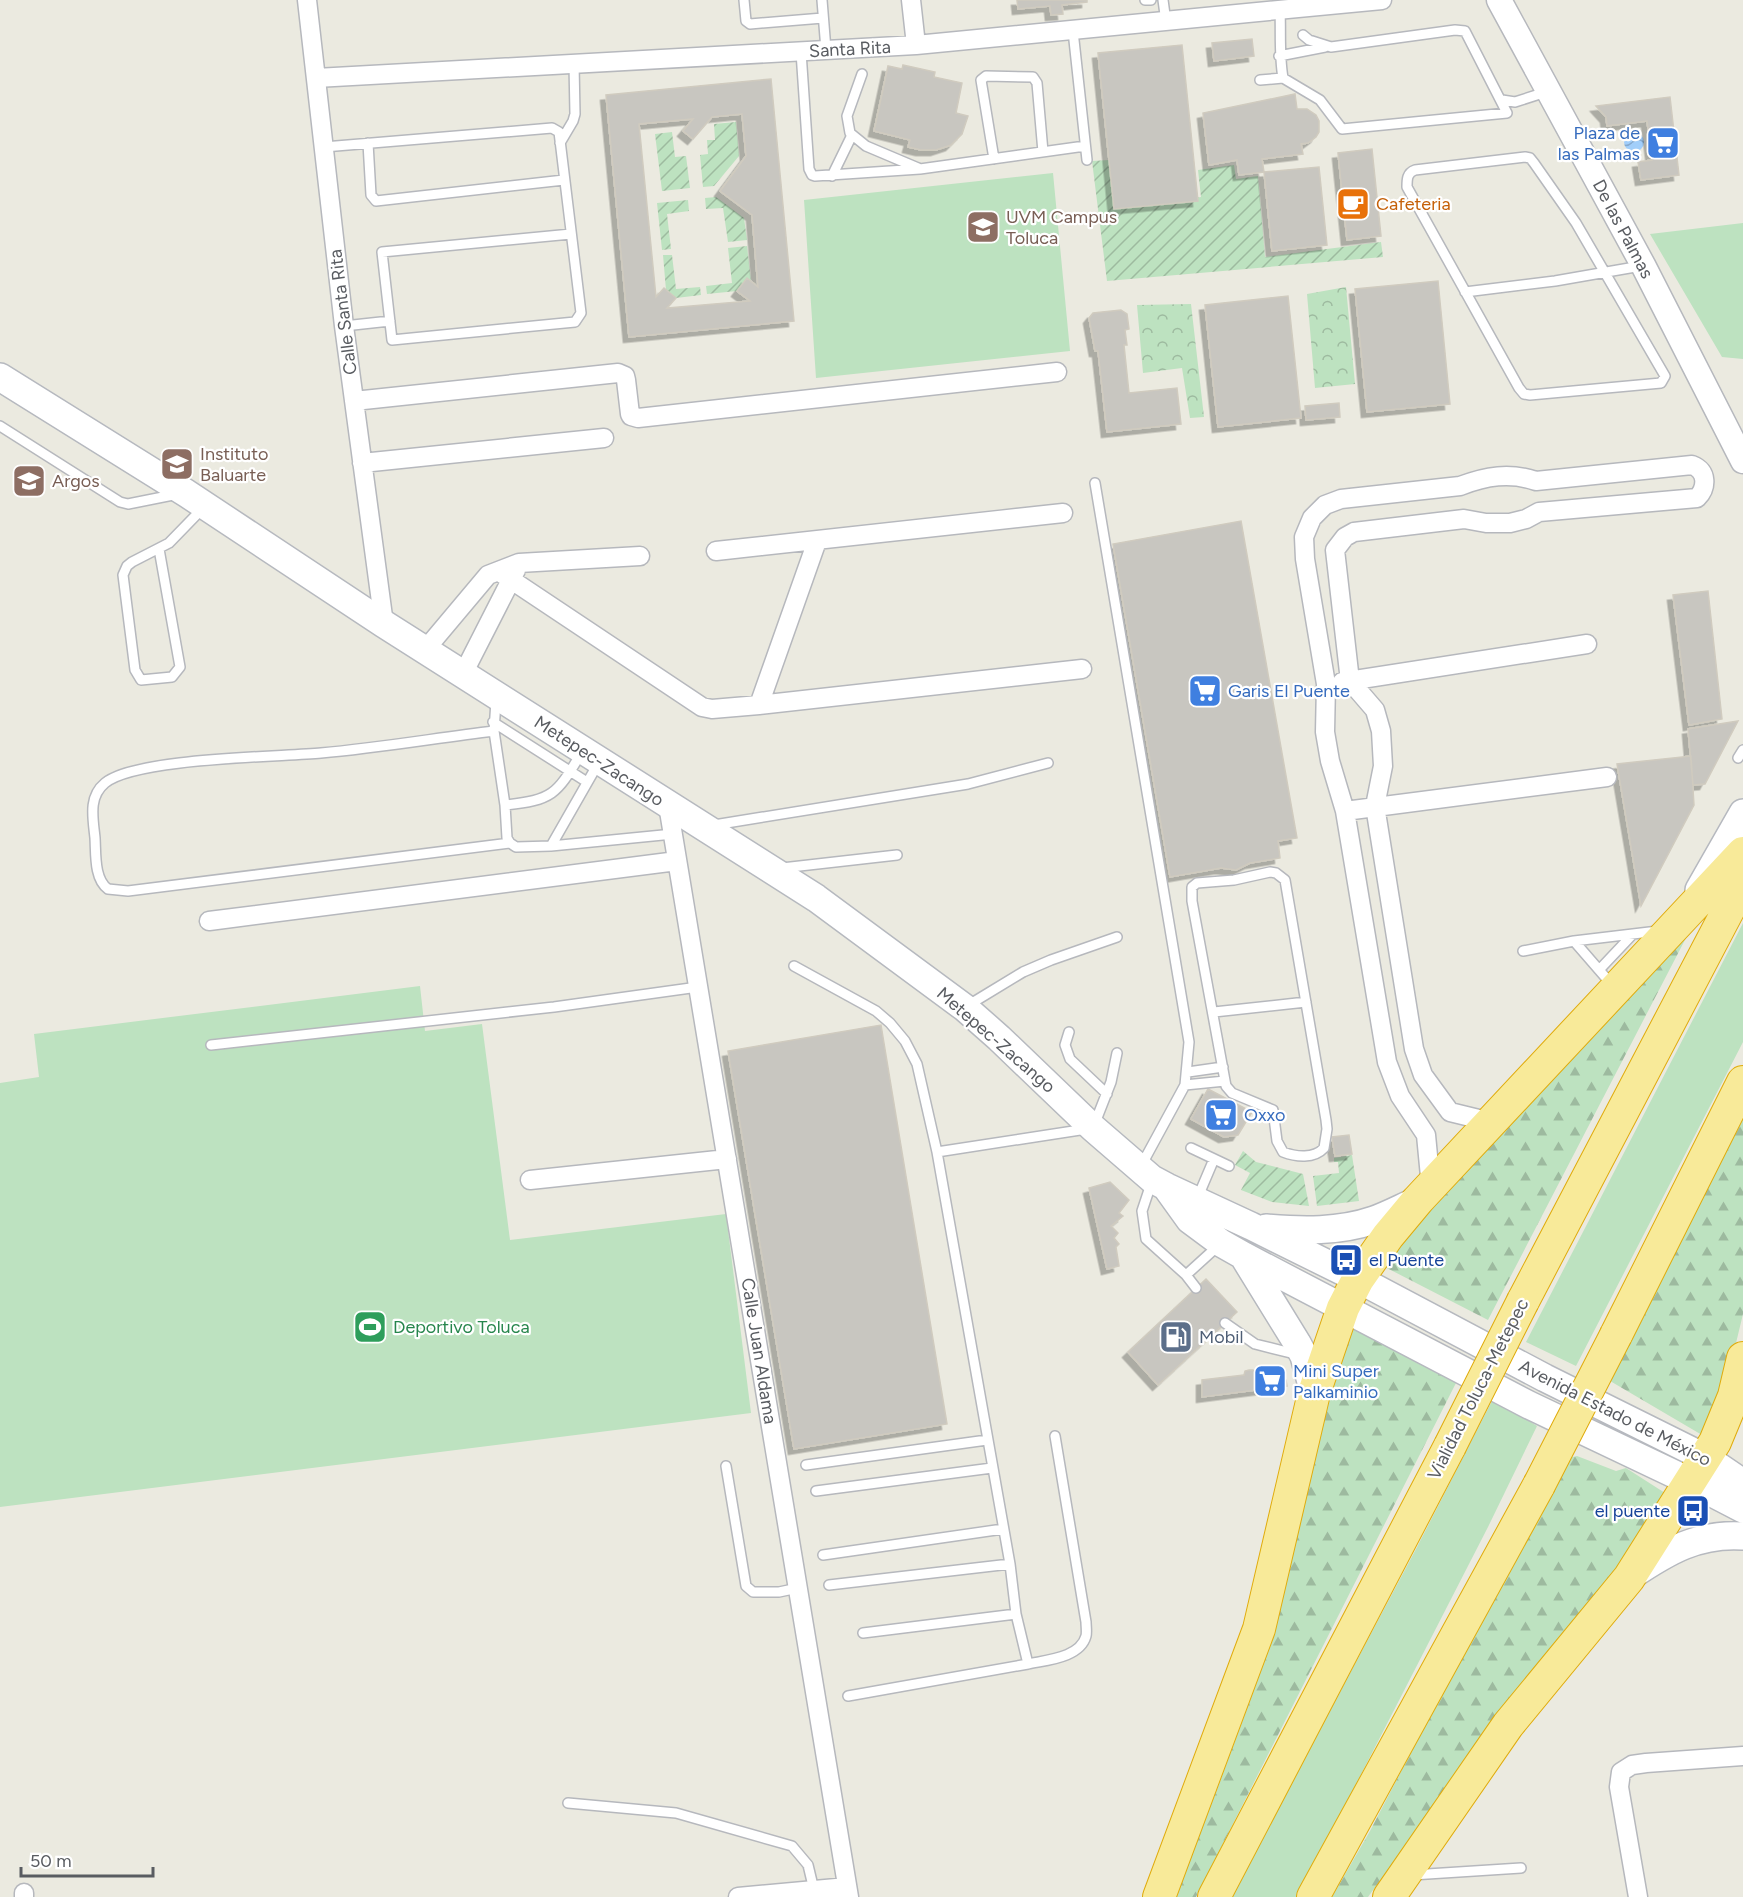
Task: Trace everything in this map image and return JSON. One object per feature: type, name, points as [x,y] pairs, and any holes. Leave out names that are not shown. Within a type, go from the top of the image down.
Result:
[{"type":"highway","points":[[1159,1897],[1259,1629],[1314,1393],[1343,1308],[1358,1279],[1388,1236],[1424,1193],[1491,1122],[1607,979],[1677,923],[1743,853]]},
{"type":"highway","name":"Vialidad Toluca-Metepec","points":[[1214,1897],[1743,882]]},
{"type":"highway","points":[[1313,1897],[1539,1485],[1743,1082]]},
{"type":"highway","points":[[1396,1886],[1508,1725],[1629,1578],[1699,1470],[1724,1423],[1734,1396],[1743,1358]]},
{"type":"main road","name":"Metepec-Zacango","points":[[0,377],[196,499],[463,674],[495,716],[585,766],[668,805],[816,898],[964,1008],[999,1038],[1093,1128],[1153,1178],[1190,1220],[1232,1250],[1343,1308]]},
{"type":"main road","points":[[1677,923],[1743,813]]},
{"type":"main road","name":"Metepec-Zacango","points":[[1153,1178],[1358,1279]]},
{"type":"main road","points":[[1251,1226],[1293,1231],[1353,1226],[1384,1216],[1424,1193]]},
{"type":"main road","points":[[1232,1250],[1290,1329],[1304,1356],[1314,1393]]},
{"type":"main road","name":"Avenida Estado de México","points":[[1358,1279],[1545,1378],[1699,1470],[1743,1509]]},
{"type":"main road","name":"Avenida Estado de México","points":[[1343,1308],[1529,1405],[1699,1470],[1743,1483]]},
{"type":"main road","points":[[1629,1578],[1665,1553],[1685,1545],[1704,1538],[1727,1535],[1743,1536]]},
{"type":"street","name":"Calle Santa Rita","points":[[306,0],[344,326],[384,624]]},
{"type":"street","points":[[911,0],[916,45]]},
{"type":"street","name":"Santa Rita","points":[[316,78],[916,45],[1382,0]]},
{"type":"street","name":"De las Palmas","points":[[1499,0],[1643,265],[1743,461]]},
{"type":"street","points":[[354,401],[618,373],[625,376],[630,414],[638,418],[1057,372]]},
{"type":"street","points":[[362,464],[604,438]]},
{"type":"street","points":[[1424,1193],[1426,1135],[1400,1096],[1387,1062],[1345,812],[1330,761],[1325,732],[1326,684],[1305,559],[1304,537],[1312,518],[1325,505],[1341,499],[1460,486],[1476,480],[1512,475],[1536,481],[1692,465],[1701,470],[1705,481],[1704,488],[1696,498],[1539,512],[1526,519],[1510,523],[1486,524],[1464,519],[1354,532],[1345,537],[1335,550],[1350,681],[1371,705],[1381,731],[1383,766],[1375,806],[1414,1049],[1423,1075],[1450,1112],[1491,1122]]},
{"type":"street","points":[[1536,481],[1539,512]]},
{"type":"street","points":[[1460,486],[1464,519]]},
{"type":"street","points":[[716,551],[1063,513]]},
{"type":"street","points":[[759,705],[817,541]]},
{"type":"street","points":[[463,674],[493,617],[505,575],[519,563],[640,556]]},
{"type":"street","points":[[425,650],[488,574],[505,575],[695,704],[712,709],[1083,669]]},
{"type":"street","points":[[464,603],[493,617]]},
{"type":"street","points":[[1326,684],[1587,645]]},
{"type":"street","points":[[1345,812],[1375,806],[1607,777]]},
{"type":"street","name":"Calle Juan Aldama","points":[[668,805],[848,1892]]},
{"type":"street","points":[[208,921],[678,861]]},
{"type":"street","points":[[1400,1096],[1423,1075]]},
{"type":"street","points":[[1426,1135],[1450,1112]]},
{"type":"street","points":[[530,1180],[727,1160]]},
{"type":"street","points":[[1638,1897],[1619,1787],[1621,1773],[1632,1765],[1743,1756]]},
{"type":"street","points":[[738,1897],[814,1890],[848,1892]]},
{"type":"lane","points":[[744,0],[746,21],[750,24],[823,18]]},
{"type":"lane","points":[[822,0],[826,50]]},
{"type":"lane","points":[[1145,0],[1150,0]]},
{"type":"lane","points":[[1163,0],[1166,22]]},
{"type":"lane","points":[[1280,10],[1279,56],[1283,78]]},
{"type":"lane","points":[[1260,80],[1283,78],[1320,100],[1343,129],[1506,114],[1508,110],[1465,31],[1455,30],[1327,47],[1279,56]]},
{"type":"lane","points":[[1073,31],[1087,160]]},
{"type":"lane","points":[[1303,35],[1327,47]]},
{"type":"lane","points":[[801,52],[809,169],[815,176],[920,169],[1085,146]]},
{"type":"lane","points":[[560,143],[575,114],[574,64]]},
{"type":"lane","points":[[862,74],[848,116],[850,133],[866,146],[920,169]]},
{"type":"lane","points":[[994,159],[981,80],[986,76],[1033,77],[1037,83],[1043,152]]},
{"type":"lane","points":[[1502,100],[1515,102],[1548,91]]},
{"type":"lane","points":[[324,147],[552,128],[559,132],[581,313],[579,319],[575,322],[392,340],[382,252],[571,234]]},
{"type":"lane","points":[[832,176],[852,135]]},
{"type":"lane","points":[[368,143],[372,195],[376,201],[564,180]]},
{"type":"lane","points":[[1530,158],[1576,223],[1605,273],[1665,376],[1661,384],[1524,394],[1407,187],[1408,175],[1415,170],[1443,165],[1530,158]]},
{"type":"lane","points":[[1466,292],[1605,273],[1643,265]]},
{"type":"lane","points":[[344,326],[390,321]]},
{"type":"lane","points":[[0,426],[120,502],[128,504],[196,499]]},
{"type":"lane","points":[[1095,483],[1189,1042],[1188,1072],[1185,1084],[1142,1211],[1146,1239],[1186,1275],[1196,1288]]},
{"type":"lane","points":[[159,549],[180,667],[172,677],[141,680],[135,670],[123,575],[127,566],[132,562],[169,543],[196,499]]},
{"type":"lane","points":[[510,843],[507,838],[495,716],[323,753],[161,765],[107,781],[96,792],[92,809],[99,878],[108,889],[128,891],[510,843],[523,847],[551,846],[673,834]]},
{"type":"lane","points":[[702,827],[968,784],[1048,763]]},
{"type":"lane","points":[[505,805],[527,803],[548,796],[585,766]]},
{"type":"lane","points":[[551,846],[585,766]]},
{"type":"lane","points":[[770,870],[897,855]]},
{"type":"lane","points":[[1270,872],[1276,873],[1285,880],[1306,1002],[1326,1120],[1326,1136],[1321,1152],[1315,1155],[1294,1156],[1283,1152],[1277,1141],[1273,1110],[1232,1093],[1225,1082],[1192,901],[1192,887],[1197,883],[1234,880],[1270,872]]},
{"type":"lane","points":[[1522,951],[1574,941],[1633,934],[1677,923]]},
{"type":"lane","points":[[1574,941],[1607,979],[1633,934]]},
{"type":"lane","points":[[964,1008],[1023,972],[1117,937]]},
{"type":"lane","points":[[794,966],[876,1011],[905,1041],[917,1064],[937,1152],[1010,1564],[1016,1614],[1028,1664]]},
{"type":"lane","points":[[211,1045],[554,1007],[698,987]]},
{"type":"lane","points":[[1214,1012],[1306,1002]]},
{"type":"lane","points":[[1069,1032],[1065,1045],[1070,1059],[1107,1094]]},
{"type":"lane","points":[[937,1152],[1093,1128],[1107,1094],[1116,1053]]},
{"type":"lane","points":[[1188,1072],[1223,1068]]},
{"type":"lane","points":[[1185,1084],[1225,1082]]},
{"type":"lane","points":[[1191,1148],[1229,1166]]},
{"type":"lane","points":[[1196,1201],[1214,1159]]},
{"type":"lane","points":[[1186,1275],[1232,1250]]},
{"type":"lane","points":[[1225,1323],[1255,1344],[1304,1356]]},
{"type":"lane","points":[[848,1696],[1028,1664],[1068,1654],[1080,1648],[1086,1636],[1086,1622],[1055,1436]]},
{"type":"lane","points":[[806,1465],[987,1440]]},
{"type":"lane","points":[[726,1466],[746,1586],[753,1592],[779,1592],[798,1588]]},
{"type":"lane","points":[[816,1491],[992,1468]]},
{"type":"lane","points":[[824,1555],[1003,1529]]},
{"type":"lane","points":[[829,1585],[1010,1564]]},
{"type":"lane","points":[[863,1633],[1016,1614]]},
{"type":"lane","points":[[568,1803],[676,1813],[792,1846],[808,1865],[814,1890]]},
{"type":"lane","points":[[1396,1886],[1521,1868]]},
{"type":"green space","points":[[736,122],[739,156],[714,186],[703,187],[700,155],[708,154],[707,140],[715,140],[714,124]]},
{"type":"green space","points":[[672,132],[675,157],[686,156],[690,188],[662,191],[655,134]]},
{"type":"green space","points":[[1109,160],[1114,209],[1201,197],[1198,170],[1234,165],[1236,179],[1258,176],[1265,257],[1381,242],[1383,257],[1107,281],[1092,161]]},
{"type":"green space","points":[[1053,173],[1070,351],[816,378],[804,200]]},
{"type":"green space","points":[[716,197],[744,218],[747,240],[728,242],[723,208],[706,209],[705,198]]},
{"type":"green space","points":[[688,200],[689,211],[667,214],[671,249],[662,250],[657,203]]},
{"type":"green space","points":[[1743,223],[1743,359],[1722,357],[1650,234]]},
{"type":"green space","points":[[747,246],[751,281],[747,278],[737,291],[707,294],[706,286],[732,283],[728,248]]},
{"type":"green space","points":[[663,255],[672,255],[676,289],[700,287],[701,295],[676,298],[666,290]]},
{"type":"green space","points":[[1346,287],[1355,384],[1315,388],[1307,294]]},
{"type":"green space","points":[[1191,304],[1204,417],[1190,418],[1182,368],[1143,373],[1137,305]]},
{"type":"green space","points":[[1701,909],[1488,1320],[1381,1265]]},
{"type":"green space","points":[[1743,923],[1743,1042],[1576,1366],[1526,1342]]},
{"type":"green space","name":"Deportivo Toluca","points":[[420,986],[425,1031],[482,1024],[510,1240],[726,1214],[751,1413],[0,1507],[0,1083],[39,1077],[34,1034]]},
{"type":"green space","points":[[1743,1108],[1743,1314],[1723,1397],[1702,1435],[1605,1378]]},
{"type":"green space","points":[[1243,1151],[1256,1162],[1303,1174],[1309,1206],[1272,1202],[1241,1190],[1250,1173],[1235,1165]]},
{"type":"green space","points":[[1352,1155],[1359,1201],[1317,1206],[1313,1176],[1339,1173],[1338,1162],[1334,1162],[1334,1158]]},
{"type":"green space","points":[[1358,1322],[1457,1381],[1196,1897],[1174,1897],[1262,1668],[1344,1341]]},
{"type":"green space","points":[[1493,1399],[1537,1426],[1488,1527],[1332,1831],[1296,1897],[1231,1897],[1416,1549]]},
{"type":"green space","points":[[1577,1456],[1616,1471],[1626,1468],[1665,1493],[1636,1546],[1456,1777],[1368,1897],[1332,1897],[1370,1831],[1564,1459]]},
{"type":"water","points":[[1630,132],[1638,132],[1644,138],[1644,146],[1638,152],[1630,152],[1624,146],[1624,138]]},
{"type":"building","points":[[1017,0],[1087,0],[1087,2],[1062,5],[1063,14],[1051,15],[1050,6],[1018,9]]},
{"type":"building","points":[[1252,39],[1254,56],[1214,61],[1212,43]]},
{"type":"building","points":[[1182,45],[1198,201],[1114,209],[1098,53]]},
{"type":"building","points":[[903,65],[935,72],[934,77],[962,83],[956,113],[968,116],[962,134],[951,145],[936,150],[921,150],[908,147],[910,140],[874,131],[888,66],[902,69]]},
{"type":"building","points":[[771,79],[794,321],[629,337],[606,95]],"holes":[[[742,114],[746,156],[720,191],[752,215],[758,287],[747,278],[737,291],[750,301],[667,308],[676,298],[664,288],[656,297],[639,124],[693,119],[683,131],[693,139],[712,117]]]},
{"type":"building","points":[[1295,94],[1297,109],[1307,109],[1316,115],[1319,121],[1319,132],[1316,137],[1308,143],[1301,144],[1303,154],[1262,159],[1264,172],[1239,175],[1237,160],[1209,165],[1203,113]]},
{"type":"building","name":"Plaza de las Palmas","points":[[1670,97],[1679,175],[1641,180],[1638,162],[1652,160],[1647,121],[1607,126],[1606,117],[1596,106]]},
{"type":"building","points":[[1372,149],[1381,236],[1347,240],[1338,153]]},
{"type":"building","points":[[1319,167],[1327,245],[1272,251],[1264,172]]},
{"type":"building","points":[[1438,281],[1450,404],[1367,412],[1355,289]]},
{"type":"building","points":[[1288,296],[1301,418],[1218,427],[1205,305]]},
{"type":"building","points":[[1121,310],[1127,314],[1129,329],[1125,330],[1127,345],[1124,345],[1129,393],[1177,388],[1181,424],[1107,432],[1098,351],[1095,351],[1089,318],[1093,313]]},
{"type":"building","points":[[1339,403],[1340,417],[1306,420],[1305,406]]},
{"type":"building","name":"Garis El Puente","points":[[1241,521],[1297,838],[1278,841],[1280,858],[1250,863],[1236,870],[1221,868],[1170,877],[1113,544]]},
{"type":"building","points":[[1708,591],[1722,719],[1689,725],[1673,595]]},
{"type":"building","points":[[1738,721],[1705,784],[1693,785],[1688,729]]},
{"type":"building","points":[[1691,756],[1694,805],[1641,906],[1617,764]]},
{"type":"building","points":[[881,1025],[947,1424],[794,1449],[728,1051]]},
{"type":"building","name":"Oxxo","points":[[1208,1089],[1252,1112],[1238,1135],[1224,1137],[1191,1119]]},
{"type":"building","points":[[1349,1135],[1352,1154],[1335,1156],[1332,1137]]},
{"type":"building","points":[[1110,1182],[1129,1200],[1119,1213],[1123,1216],[1111,1226],[1118,1233],[1114,1238],[1119,1244],[1116,1247],[1119,1266],[1107,1269],[1089,1188]]},
{"type":"building","name":"Mobil","points":[[1206,1279],[1237,1312],[1158,1385],[1128,1352]]},
{"type":"building","points":[[1245,1371],[1256,1373],[1273,1371],[1280,1373],[1286,1380],[1287,1386],[1202,1397],[1202,1380],[1244,1375]]},
{"type":"place","name":"Plaza de las Palmas","points":[[1663,143]]},
{"type":"place","name":"Cafeteria","points":[[1353,204]]},
{"type":"place","name":"UVM Campus Toluca","points":[[983,227]]},
{"type":"place","name":"Instituto Baluarte","points":[[177,464]]},
{"type":"place","name":"Argos","points":[[29,481]]},
{"type":"place","name":"Garis El Puente","points":[[1205,691]]},
{"type":"place","name":"Oxxo","points":[[1221,1115]]},
{"type":"place","name":"el Puente","points":[[1346,1260]]},
{"type":"place","name":"Deportivo Toluca","points":[[370,1327]]},
{"type":"place","name":"Mobil","points":[[1176,1337]]},
{"type":"place","name":"Mini Super Palkaminio","points":[[1270,1381]]},
{"type":"place","name":"el puente","points":[[1693,1511]]}]
